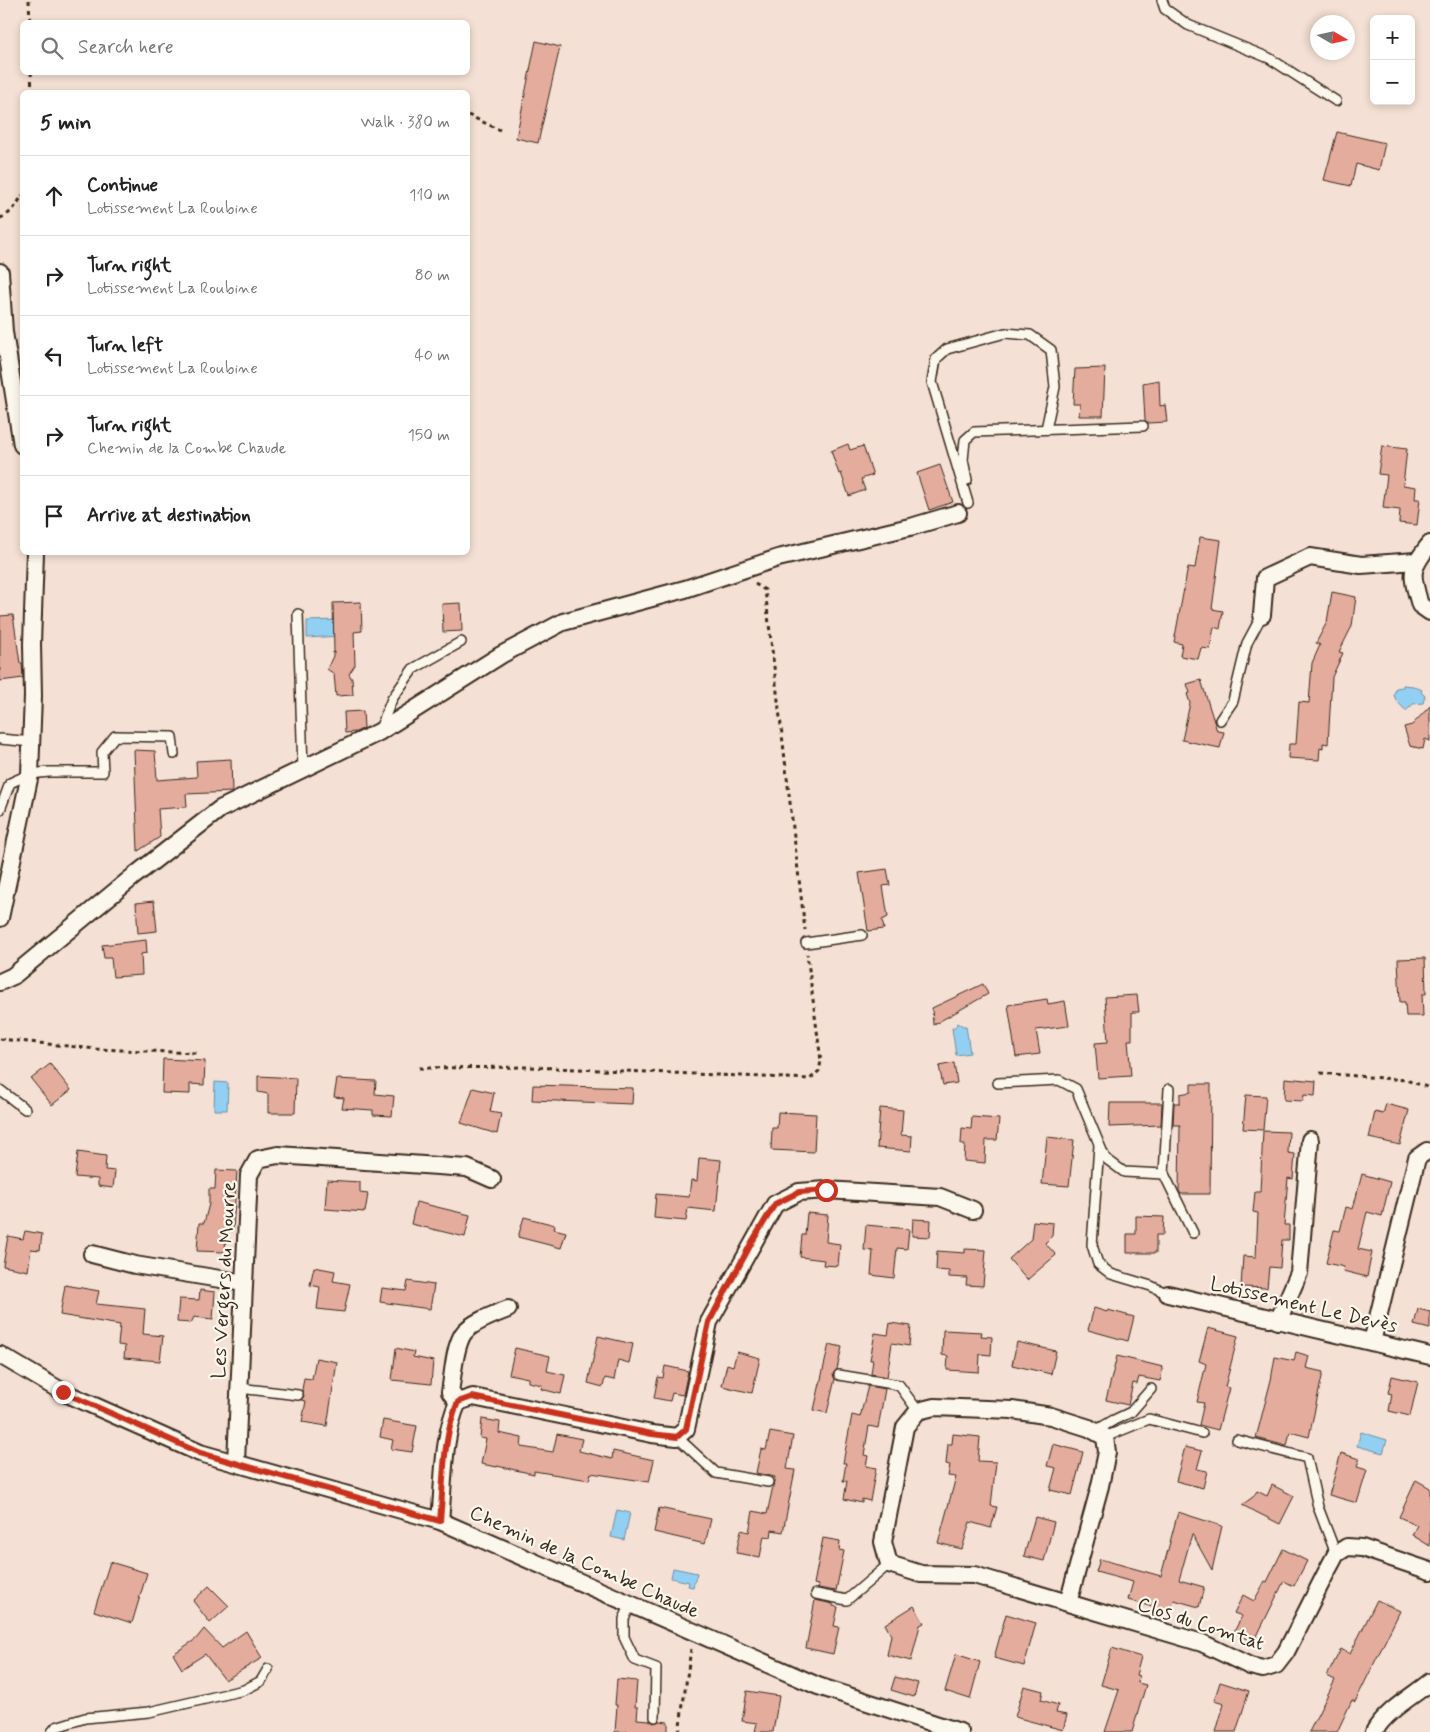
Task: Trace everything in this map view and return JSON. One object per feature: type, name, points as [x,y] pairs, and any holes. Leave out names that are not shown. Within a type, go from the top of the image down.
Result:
[{"type":"street","points":[[0,272],[2,332],[20,435]]},
{"type":"street","points":[[0,982],[13,976],[134,876],[220,809],[379,732],[501,655],[562,622],[685,589],[778,558],[914,526],[963,508]]},
{"type":"street","points":[[1430,544],[1416,561],[1412,578],[1420,605],[1430,612]]},
{"type":"street","points":[[0,918],[30,774],[36,555]]},
{"type":"street","points":[[1262,615],[1265,578],[1310,557],[1361,564],[1416,561]]},
{"type":"street","points":[[1278,1321],[1299,1273],[1310,1140]]},
{"type":"street","points":[[1372,1342],[1417,1158],[1427,1151]]},
{"type":"street","name":"Les Vergers du Mourre","points":[[236,1462],[249,1175],[258,1159],[278,1156],[467,1168],[492,1179]]},
{"type":"street","points":[[440,1521],[451,1417],[458,1402],[472,1397],[652,1434],[677,1437],[686,1429],[709,1322],[775,1204],[799,1192],[826,1190],[940,1197],[973,1210]]},
{"type":"street","points":[[92,1254],[135,1265],[244,1283]]},
{"type":"street","name":"Lotissement Le Devès","points":[[1168,1294],[1430,1356]]},
{"type":"street","points":[[458,1402],[450,1392],[458,1346],[464,1333],[487,1316],[508,1309]]},
{"type":"street","name":"Chemin de la Combe Chaude","points":[[0,1355],[63,1392],[200,1453],[440,1521],[818,1686],[960,1732]]},
{"type":"street","points":[[890,1564],[883,1542],[905,1427],[918,1411],[934,1407],[1012,1410],[1051,1416],[1089,1428],[1100,1434],[1107,1452],[1100,1486],[1068,1603]]},
{"type":"street","points":[[1336,1554],[1347,1547],[1362,1548],[1430,1572]]},
{"type":"street","name":"Clos du Comtat","points":[[890,1564],[921,1574],[974,1575],[1202,1643],[1250,1666],[1263,1668],[1276,1665],[1286,1652],[1336,1554]]},
{"type":"street","points":[[1374,1732],[1390,1712],[1430,1682]]},
{"type":"lane","points":[[1162,0],[1166,9],[1188,25],[1269,58],[1336,101]]},
{"type":"lane","points":[[963,508],[932,382],[936,359],[947,348],[1005,333],[1030,335],[1051,350],[1055,387],[1046,429]]},
{"type":"lane","points":[[963,508],[969,490],[964,460],[965,440],[974,432],[1143,426]]},
{"type":"lane","points":[[298,614],[303,770]]},
{"type":"lane","points":[[1220,720],[1233,701],[1246,642],[1262,615]]},
{"type":"lane","points":[[379,732],[392,699],[412,669],[461,642]]},
{"type":"lane","points":[[0,810],[10,783],[30,774],[103,772],[102,752],[115,736],[172,737],[174,754]]},
{"type":"lane","points":[[0,739],[32,742]]},
{"type":"lane","points":[[806,943],[862,935]]},
{"type":"lane","points":[[998,1083],[1059,1080],[1076,1090],[1105,1158],[1124,1172],[1164,1174]]},
{"type":"lane","points":[[1169,1089],[1164,1174],[1193,1233]]},
{"type":"lane","points":[[0,1090],[25,1109]]},
{"type":"lane","points":[[1099,1142],[1092,1245],[1098,1264],[1111,1274],[1152,1286],[1168,1294]]},
{"type":"lane","points":[[839,1374],[899,1385],[918,1411]]},
{"type":"lane","points":[[239,1388],[298,1395]]},
{"type":"lane","points":[[1100,1434],[1114,1420],[1132,1412],[1151,1389]]},
{"type":"lane","points":[[1100,1434],[1149,1419],[1202,1433]]},
{"type":"lane","points":[[677,1437],[716,1473],[768,1482]]},
{"type":"lane","points":[[1237,1440],[1307,1458],[1318,1507],[1336,1554]]},
{"type":"lane","points":[[816,1594],[847,1600],[890,1564]]},
{"type":"lane","points":[[631,1604],[624,1619],[624,1637],[635,1660],[656,1668],[655,1717]]},
{"type":"lane","points":[[52,1732],[56,1727],[85,1718],[149,1712],[244,1690],[261,1681],[268,1670]]},
{"type":"path","points":[[29,0],[30,20]]},
{"type":"path","points":[[31,75],[32,90]]},
{"type":"path","points":[[470,116],[500,130]]},
{"type":"path","points":[[0,218],[5,216],[20,200]]},
{"type":"path","points":[[419,1068],[531,1066],[810,1079],[819,1070],[821,1061],[765,590],[755,584],[747,585]]},
{"type":"path","points":[[0,1039],[96,1049],[196,1053]]},
{"type":"path","points":[[1320,1073],[1406,1080],[1430,1088]]},
{"type":"path","points":[[679,1732],[694,1632]]},
{"type":"water","points":[[339,620],[340,636],[307,638],[307,621]]},
{"type":"water","points":[[1403,685],[1413,686],[1422,690],[1421,692],[1425,696],[1423,703],[1413,704],[1406,711],[1394,695],[1396,688],[1403,687]]},
{"type":"water","points":[[958,1023],[966,1026],[970,1053],[956,1055],[952,1028]]},
{"type":"water","points":[[215,1082],[228,1083],[227,1110],[214,1110]]},
{"type":"water","points":[[1361,1432],[1387,1440],[1383,1453],[1357,1446]]},
{"type":"water","points":[[617,1510],[630,1513],[624,1540],[611,1537]]},
{"type":"water","points":[[673,1568],[697,1573],[693,1587],[688,1586],[689,1582],[671,1578]]},
{"type":"building","points":[[536,41],[560,47],[538,143],[516,138]]},
{"type":"building","points":[[1337,132],[1385,143],[1379,170],[1356,164],[1351,186],[1324,180]]},
{"type":"building","points":[[1105,368],[1103,416],[1079,416],[1080,404],[1073,404],[1075,369]]},
{"type":"building","points":[[1159,380],[1160,406],[1165,405],[1167,422],[1148,423],[1145,420],[1143,383]]},
{"type":"building","points":[[848,444],[850,450],[863,446],[873,475],[861,479],[865,490],[849,496],[831,451]]},
{"type":"building","points":[[1382,446],[1407,449],[1403,485],[1416,487],[1415,499],[1420,499],[1417,525],[1399,523],[1400,510],[1383,508],[1387,475],[1378,474]]},
{"type":"building","points":[[940,465],[953,502],[929,510],[917,473]]},
{"type":"building","points":[[1200,537],[1221,540],[1212,609],[1223,611],[1220,629],[1214,627],[1210,649],[1201,648],[1198,659],[1180,656],[1182,644],[1174,642],[1188,567],[1195,568]]},
{"type":"building","points":[[1332,592],[1356,597],[1352,626],[1339,652],[1343,653],[1332,677],[1328,744],[1323,743],[1323,749],[1320,748],[1319,760],[1288,758],[1289,744],[1296,744],[1299,702],[1309,703],[1312,663],[1320,645],[1316,643],[1327,622]]},
{"type":"building","points":[[361,602],[362,631],[354,632],[355,665],[349,674],[352,679],[353,695],[336,696],[334,674],[327,669],[334,653],[333,603]]},
{"type":"building","points":[[461,603],[462,631],[443,632],[442,604]]},
{"type":"building","points":[[13,615],[23,678],[0,681],[0,616]]},
{"type":"building","points":[[1201,680],[1217,731],[1224,732],[1220,748],[1182,740],[1190,703],[1187,694],[1190,693],[1187,684]]},
{"type":"building","points":[[1430,706],[1430,741],[1425,739],[1423,749],[1410,746],[1404,727],[1412,725]]},
{"type":"building","points":[[363,711],[364,728],[356,732],[345,733],[344,712]]},
{"type":"building","points":[[134,750],[155,751],[157,780],[197,777],[196,761],[231,759],[232,792],[186,794],[187,807],[158,809],[160,837],[138,851]]},
{"type":"building","points":[[887,869],[890,885],[883,886],[888,917],[882,920],[884,929],[868,931],[859,873]]},
{"type":"building","points":[[154,901],[157,931],[138,933],[136,903]]},
{"type":"building","points":[[146,940],[147,953],[141,954],[142,975],[113,977],[111,958],[104,958],[102,945]]},
{"type":"building","points":[[1425,958],[1426,994],[1422,994],[1423,1016],[1406,1016],[1405,1002],[1400,1002],[1398,959]]},
{"type":"building","points":[[983,984],[988,994],[933,1025],[932,1008]]},
{"type":"building","points":[[1137,995],[1139,1012],[1132,1012],[1132,1040],[1128,1040],[1131,1076],[1098,1078],[1095,1043],[1108,1042],[1105,997]]},
{"type":"building","points":[[1047,999],[1048,1004],[1065,1001],[1069,1026],[1036,1030],[1040,1054],[1016,1057],[1008,1005]]},
{"type":"building","points":[[163,1059],[205,1061],[204,1085],[190,1084],[190,1094],[162,1093]]},
{"type":"building","points":[[954,1063],[957,1083],[943,1085],[939,1066]]},
{"type":"building","points":[[50,1064],[71,1090],[52,1105],[31,1079]]},
{"type":"building","points":[[258,1076],[296,1078],[295,1113],[268,1113],[268,1094],[258,1092]]},
{"type":"building","points":[[1285,1078],[1316,1081],[1315,1096],[1304,1095],[1303,1101],[1284,1100]]},
{"type":"building","points":[[337,1079],[376,1081],[375,1094],[394,1096],[392,1116],[373,1115],[373,1110],[342,1108],[344,1098],[334,1097]]},
{"type":"building","points":[[1191,1084],[1211,1084],[1210,1194],[1181,1194],[1179,1191],[1180,1125],[1173,1125],[1174,1103],[1180,1103],[1180,1094],[1191,1092]]},
{"type":"building","points":[[533,1085],[633,1088],[632,1104],[532,1100]]},
{"type":"building","points":[[473,1088],[494,1093],[490,1112],[501,1114],[497,1134],[461,1123]]},
{"type":"building","points":[[1246,1095],[1266,1096],[1263,1130],[1243,1129]]},
{"type":"building","points":[[1110,1103],[1162,1103],[1161,1125],[1109,1127]]},
{"type":"building","points":[[1386,1104],[1409,1110],[1400,1145],[1369,1138],[1375,1112],[1383,1114]]},
{"type":"building","points":[[880,1108],[903,1110],[901,1135],[912,1136],[911,1151],[877,1148]]},
{"type":"building","points":[[778,1112],[816,1114],[814,1152],[771,1150],[772,1128],[777,1128]]},
{"type":"building","points":[[972,1117],[999,1119],[997,1140],[986,1140],[985,1163],[964,1161],[965,1144],[961,1144],[962,1128],[971,1129]]},
{"type":"building","points":[[1263,1131],[1289,1132],[1288,1153],[1295,1154],[1293,1179],[1288,1178],[1284,1225],[1289,1225],[1289,1240],[1282,1240],[1280,1268],[1269,1267],[1267,1288],[1241,1287],[1243,1256],[1256,1257],[1258,1213],[1253,1212],[1255,1192],[1260,1192]]},
{"type":"building","points":[[1047,1137],[1074,1140],[1069,1186],[1042,1184]]},
{"type":"building","points":[[78,1152],[106,1156],[105,1170],[115,1171],[113,1188],[98,1186],[98,1179],[75,1177]]},
{"type":"building","points":[[699,1158],[721,1160],[716,1211],[688,1208],[686,1221],[654,1218],[656,1194],[689,1197],[691,1180],[697,1181]]},
{"type":"building","points":[[216,1170],[237,1171],[233,1231],[226,1231],[225,1252],[197,1251],[199,1223],[204,1223],[209,1204],[209,1189],[215,1189]]},
{"type":"building","points":[[1362,1174],[1390,1182],[1382,1216],[1367,1212],[1358,1249],[1372,1252],[1367,1277],[1343,1271],[1344,1267],[1326,1263],[1334,1230],[1340,1231],[1346,1207],[1353,1209]]},
{"type":"building","points":[[327,1180],[360,1182],[360,1193],[368,1194],[365,1212],[325,1209]]},
{"type":"building","points":[[416,1202],[470,1215],[465,1237],[411,1224]]},
{"type":"building","points":[[807,1213],[828,1215],[826,1242],[840,1244],[838,1266],[823,1265],[824,1260],[800,1257]]},
{"type":"building","points":[[1136,1216],[1164,1217],[1163,1235],[1156,1235],[1156,1253],[1127,1253],[1127,1234],[1136,1234]]},
{"type":"building","points":[[524,1217],[555,1225],[554,1229],[566,1232],[561,1248],[518,1237]]},
{"type":"building","points":[[913,1219],[931,1220],[930,1237],[912,1236]]},
{"type":"building","points":[[1033,1221],[1053,1223],[1052,1236],[1045,1243],[1056,1255],[1027,1280],[1009,1259],[1031,1239]]},
{"type":"building","points":[[866,1225],[909,1229],[907,1249],[897,1248],[894,1278],[871,1275],[873,1251],[864,1250]]},
{"type":"building","points":[[25,1231],[42,1234],[40,1250],[31,1249],[28,1271],[3,1266],[8,1236],[23,1239]]},
{"type":"building","points":[[965,1249],[986,1250],[983,1286],[966,1285],[967,1278],[949,1277],[949,1271],[936,1270],[937,1251],[965,1253]]},
{"type":"building","points":[[314,1267],[335,1271],[333,1281],[350,1284],[344,1312],[317,1309],[320,1287],[310,1285]]},
{"type":"building","points":[[408,1281],[434,1285],[430,1309],[380,1302],[382,1288],[406,1291]]},
{"type":"building","points":[[65,1285],[99,1291],[96,1304],[145,1309],[143,1334],[163,1336],[160,1361],[124,1358],[125,1346],[118,1345],[120,1325],[60,1315]]},
{"type":"building","points":[[200,1290],[215,1292],[213,1319],[194,1317],[191,1323],[177,1322],[179,1299],[199,1300]]},
{"type":"building","points":[[1094,1308],[1134,1317],[1128,1341],[1088,1330]]},
{"type":"building","points":[[1418,1309],[1430,1312],[1430,1329],[1414,1325]]},
{"type":"building","points":[[890,1323],[911,1326],[909,1346],[892,1343],[887,1377],[871,1374],[873,1360],[870,1360],[875,1333],[888,1335]]},
{"type":"building","points":[[1208,1328],[1238,1336],[1225,1387],[1229,1388],[1218,1430],[1199,1425],[1204,1403],[1197,1402],[1206,1364],[1199,1361]]},
{"type":"building","points":[[943,1330],[982,1332],[981,1336],[992,1337],[991,1355],[980,1354],[979,1372],[947,1370],[948,1356],[942,1355]]},
{"type":"building","points":[[598,1336],[633,1344],[629,1363],[618,1360],[614,1380],[605,1378],[603,1387],[588,1383]]},
{"type":"building","points":[[1017,1342],[1056,1351],[1051,1374],[1012,1365]]},
{"type":"building","points":[[829,1344],[842,1347],[837,1369],[833,1374],[835,1379],[827,1413],[814,1410]]},
{"type":"building","points":[[396,1348],[414,1352],[413,1357],[433,1361],[431,1384],[392,1380]]},
{"type":"building","points":[[515,1348],[550,1356],[547,1371],[565,1375],[561,1394],[541,1389],[542,1385],[528,1382],[528,1378],[509,1374]]},
{"type":"building","points":[[737,1352],[760,1358],[752,1393],[722,1386],[727,1364],[733,1366]]},
{"type":"building","points":[[1296,1352],[1309,1356],[1306,1368],[1323,1372],[1309,1437],[1290,1432],[1287,1446],[1256,1438],[1275,1357],[1294,1361]]},
{"type":"building","points":[[1117,1356],[1163,1367],[1160,1381],[1139,1377],[1137,1384],[1133,1383],[1128,1405],[1106,1400]]},
{"type":"building","points":[[316,1358],[337,1362],[327,1426],[302,1422],[306,1401],[301,1400],[304,1396],[302,1390],[304,1378],[312,1379]]},
{"type":"building","points":[[665,1366],[688,1371],[683,1395],[672,1393],[670,1401],[654,1398],[658,1377],[663,1378]]},
{"type":"building","points":[[1392,1376],[1418,1382],[1410,1416],[1389,1411],[1392,1394],[1388,1393]]},
{"type":"building","points":[[868,1386],[885,1389],[878,1428],[869,1426],[864,1455],[868,1456],[866,1466],[876,1468],[870,1501],[862,1499],[862,1503],[844,1499],[847,1481],[843,1481],[846,1463],[843,1463],[852,1415],[860,1417]]},
{"type":"building","points":[[482,1419],[500,1422],[499,1433],[522,1438],[521,1447],[553,1452],[557,1434],[582,1439],[579,1451],[612,1459],[613,1451],[654,1460],[649,1482],[591,1473],[589,1480],[534,1471],[534,1474],[481,1464],[486,1439],[480,1438]]},
{"type":"building","points":[[383,1420],[417,1426],[412,1452],[391,1449],[393,1440],[380,1437]]},
{"type":"building","points":[[770,1432],[793,1436],[787,1469],[795,1470],[783,1532],[772,1530],[771,1537],[764,1536],[760,1557],[736,1553],[741,1530],[749,1532],[753,1511],[767,1514],[775,1477],[756,1473],[761,1449],[766,1450]]},
{"type":"building","points":[[953,1434],[980,1437],[978,1461],[996,1462],[991,1506],[997,1507],[991,1528],[970,1522],[962,1549],[938,1543],[956,1477],[948,1476],[950,1465],[946,1464],[948,1444],[952,1444]]},
{"type":"building","points":[[1053,1444],[1083,1452],[1072,1495],[1050,1490],[1056,1468],[1047,1466]]},
{"type":"building","points":[[1185,1447],[1202,1451],[1197,1469],[1207,1471],[1203,1488],[1176,1481]]},
{"type":"building","points":[[1341,1453],[1359,1459],[1357,1467],[1367,1470],[1357,1503],[1329,1495]]},
{"type":"building","points":[[1416,1480],[1430,1488],[1430,1546],[1412,1535],[1417,1525],[1399,1517]]},
{"type":"building","points":[[1272,1485],[1294,1496],[1280,1524],[1242,1505],[1253,1497],[1257,1491],[1267,1496]]},
{"type":"building","points":[[659,1508],[711,1519],[705,1544],[654,1532]]},
{"type":"building","points":[[1178,1512],[1222,1526],[1212,1570],[1192,1534],[1179,1580],[1204,1587],[1199,1607],[1174,1600],[1170,1612],[1128,1600],[1133,1582],[1096,1572],[1100,1559],[1161,1576]]},
{"type":"building","points":[[1035,1517],[1054,1522],[1044,1561],[1024,1556]]},
{"type":"building","points":[[823,1538],[840,1541],[839,1550],[844,1551],[836,1591],[818,1588],[818,1585],[814,1584]]},
{"type":"building","points":[[1283,1549],[1307,1561],[1294,1586],[1284,1581],[1254,1642],[1234,1632],[1242,1616],[1234,1613],[1243,1595],[1254,1601],[1265,1581],[1267,1582]]},
{"type":"building","points":[[110,1562],[147,1573],[132,1623],[94,1611]]},
{"type":"building","points":[[209,1586],[229,1606],[210,1623],[193,1601]]},
{"type":"building","points":[[815,1600],[838,1607],[834,1626],[839,1627],[833,1654],[806,1648]]},
{"type":"building","points":[[1377,1600],[1400,1611],[1355,1702],[1352,1700],[1337,1732],[1309,1732],[1335,1680],[1327,1676],[1341,1649],[1350,1654]]},
{"type":"building","points":[[914,1606],[924,1623],[920,1625],[911,1661],[887,1655],[891,1635],[885,1624]]},
{"type":"building","points":[[1006,1614],[1036,1623],[1024,1666],[994,1658]]},
{"type":"building","points":[[204,1629],[222,1648],[246,1631],[262,1658],[225,1680],[205,1654],[182,1669],[173,1654],[196,1639]]},
{"type":"building","points":[[1112,1648],[1141,1657],[1136,1675],[1139,1676],[1138,1683],[1146,1685],[1132,1732],[1105,1732],[1119,1690],[1101,1685]]},
{"type":"building","points":[[956,1654],[980,1662],[970,1699],[945,1691]]},
{"type":"building","points":[[895,1677],[918,1683],[914,1697],[891,1690]]},
{"type":"building","points":[[617,1679],[637,1681],[635,1707],[638,1707],[637,1719],[649,1720],[654,1723],[660,1721],[668,1722],[668,1732],[615,1732]]},
{"type":"building","points":[[1220,1682],[1249,1691],[1236,1732],[1216,1732],[1224,1704],[1214,1701]]},
{"type":"building","points":[[1024,1686],[1043,1691],[1041,1700],[1058,1705],[1056,1713],[1067,1715],[1063,1730],[1015,1717]]},
{"type":"building","points":[[747,1691],[779,1696],[773,1732],[755,1732],[757,1723],[742,1721]]},
{"type":"route","points":[[63,1392],[200,1453],[440,1521],[451,1417],[458,1402],[472,1397],[652,1434],[677,1437],[686,1429],[709,1322],[752,1242],[775,1204],[799,1192],[826,1190]]}]
